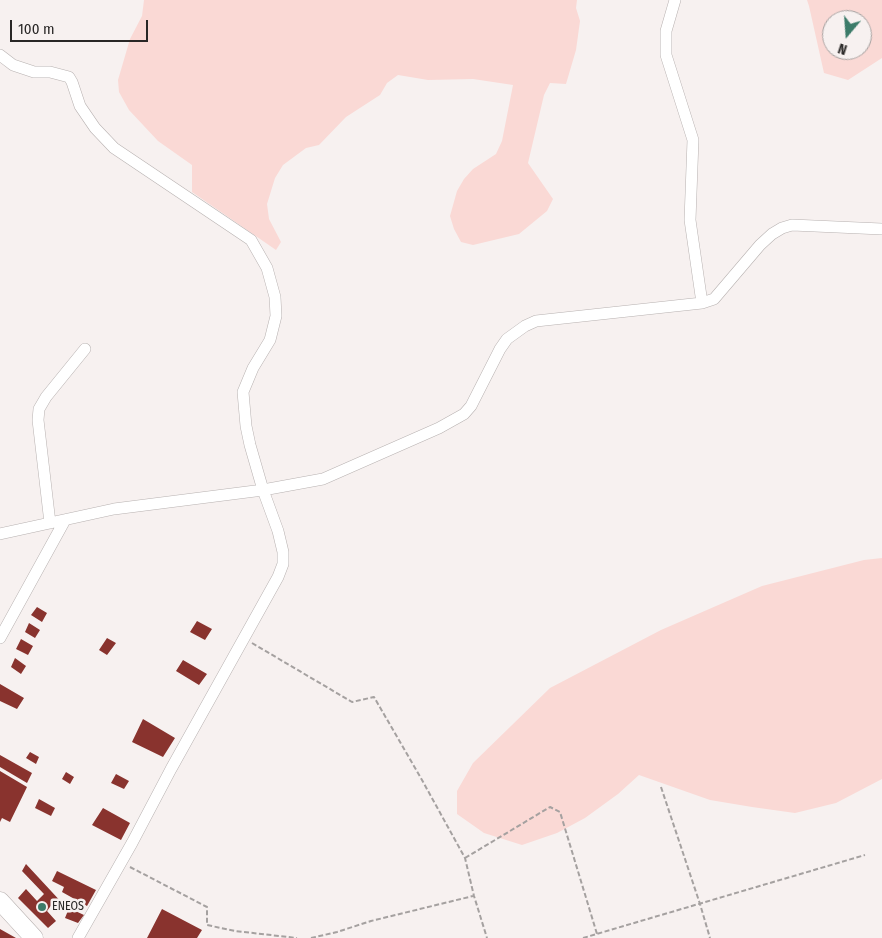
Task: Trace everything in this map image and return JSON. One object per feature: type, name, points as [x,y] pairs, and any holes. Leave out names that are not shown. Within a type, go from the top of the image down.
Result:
[{"type":"highway","points":[[0,901],[34,938]]},
{"type":"street","points":[[675,0],[666,31],[666,55],[693,140],[690,220],[702,303]]},
{"type":"street","points":[[0,55],[13,65],[34,72],[50,72],[69,77],[80,106],[95,128],[114,148],[251,240],[267,268],[275,297],[276,316],[270,340],[243,392],[248,436],[263,490],[278,531],[283,552],[283,564],[278,577],[78,938]]},
{"type":"street","points":[[0,534],[114,509],[263,490],[323,479],[439,428],[464,414],[471,406],[507,339],[525,326],[536,321],[702,303],[714,299],[760,245],[772,234],[792,225],[882,229]]},
{"type":"street","points":[[50,523],[38,420],[39,409],[46,397],[85,349]]},
{"type":"street","points":[[0,638],[65,520]]},
{"type":"path","points":[[244,638],[352,702],[374,697],[465,858],[487,938]]},
{"type":"path","points":[[661,787],[710,938]]},
{"type":"path","points":[[465,858],[550,807],[560,812],[598,934]]},
{"type":"path","points":[[583,938],[865,855]]},
{"type":"path","points":[[121,862],[207,907],[207,925],[234,931],[297,938]]},
{"type":"path","points":[[311,938],[474,896]]},
{"type":"shaded area","points":[[144,0],[577,0],[576,8],[580,21],[576,50],[566,84],[550,83],[544,95],[528,163],[553,199],[547,211],[519,234],[473,245],[461,242],[450,216],[457,191],[473,169],[496,154],[502,141],[513,85],[473,79],[428,80],[398,75],[387,83],[380,95],[346,117],[319,145],[306,148],[283,165],[275,178],[267,204],[269,219],[281,242],[276,250],[192,192],[192,165],[158,141],[129,110],[119,92],[118,80],[130,39],[142,16]]},
{"type":"shaded area","points":[[807,0],[882,0],[882,58],[848,80],[824,73]]},
{"type":"shaded area","points":[[882,558],[882,779],[836,803],[795,813],[710,800],[639,775],[618,794],[585,818],[557,833],[522,845],[484,833],[457,814],[457,791],[473,763],[550,688],[661,630],[762,586],[864,560]]},
{"type":"building","points":[[37,607],[47,613],[42,622],[31,615]]},
{"type":"building","points":[[197,621],[212,629],[205,640],[190,632]]},
{"type":"building","points":[[29,623],[40,630],[35,638],[25,632]]},
{"type":"building","points":[[107,638],[116,643],[107,655],[99,650]]},
{"type":"building","points":[[21,639],[33,646],[28,655],[16,649]]},
{"type":"building","points":[[15,658],[26,666],[21,674],[11,667]]},
{"type":"building","points":[[183,660],[207,674],[199,685],[176,671]]},
{"type":"building","points":[[0,684],[24,698],[17,709],[0,701]]},
{"type":"building","points":[[143,719],[175,738],[163,757],[132,742]]},
{"type":"building","points":[[30,752],[39,757],[36,764],[26,758]]},
{"type":"building","points":[[0,755],[32,773],[27,783],[0,767]]},
{"type":"building","points":[[0,771],[27,787],[10,822],[2,818],[0,822]]},
{"type":"building","points":[[66,772],[74,777],[70,784],[62,779]]},
{"type":"building","points":[[116,774],[129,781],[124,789],[111,783]]},
{"type":"building","points":[[39,799],[55,808],[51,816],[35,808]]},
{"type":"building","points":[[103,808],[130,823],[121,840],[92,825]]},
{"type":"building","points":[[26,864],[64,905],[61,910],[53,903],[47,911],[56,921],[48,928],[18,898],[26,889],[37,901],[44,894],[22,871]]},
{"type":"building","points":[[57,871],[96,890],[87,906],[62,892],[64,887],[52,881]]},
{"type":"building","points":[[69,908],[84,915],[78,923],[65,918]]},
{"type":"building","points":[[162,909],[202,930],[197,938],[147,938]]},
{"type":"building","points":[[0,929],[16,938],[0,938]]},
{"type":"place","name":"ENEOS","points":[[42,907]]}]
